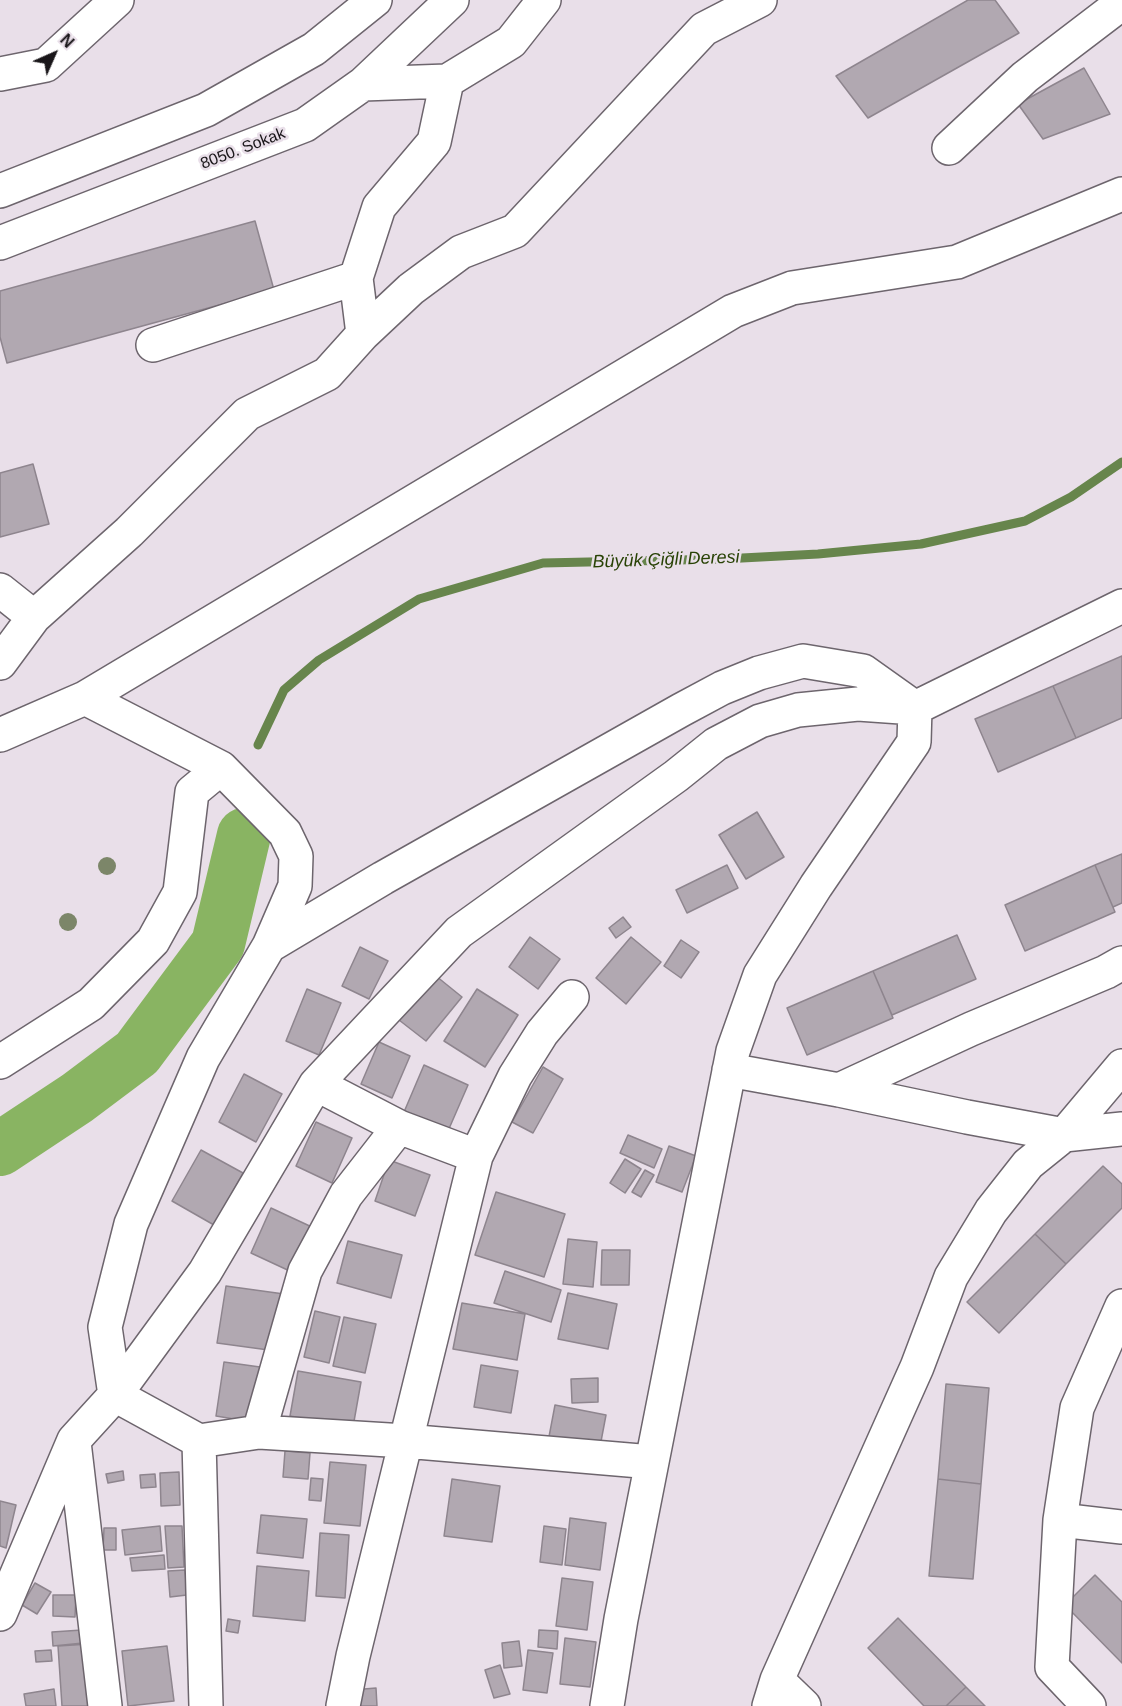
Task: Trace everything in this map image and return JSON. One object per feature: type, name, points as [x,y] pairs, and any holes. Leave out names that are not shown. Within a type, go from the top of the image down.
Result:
[{"type":"street","points":[[0,74],[46,65],[117,0]]},
{"type":"street","points":[[0,191],[206,110],[314,49],[375,0]]},
{"type":"street","name":"8050. Sokak","points":[[0,243],[304,125],[363,84],[452,0]]},
{"type":"street","points":[[363,84],[447,81],[511,42],[544,0]]},
{"type":"street","points":[[0,663],[34,617],[129,532],[247,414],[327,374],[363,334],[411,289],[461,252],[515,231],[704,29],[760,0]]},
{"type":"street","points":[[949,148],[1024,77],[1122,3]]},
{"type":"street","points":[[363,334],[356,278],[380,207],[434,142],[447,81]]},
{"type":"street","points":[[0,735],[85,698],[733,310],[792,288],[957,262],[1122,195]]},
{"type":"street","points":[[153,345],[356,278]]},
{"type":"street","points":[[0,590],[34,617]]},
{"type":"street","points":[[0,1614],[74,1440],[115,1395],[205,1272],[316,1084],[459,932],[676,776],[716,744],[760,721],[798,710],[858,704],[915,708],[1122,606]]},
{"type":"street","points":[[0,615],[34,617]]},
{"type":"street","points":[[269,946],[383,878],[681,710],[722,688],[759,673],[803,661],[863,671],[915,708]]},
{"type":"street","points":[[85,698],[221,768],[285,833],[296,856],[295,886],[269,946],[203,1058],[131,1224],[105,1327],[115,1395]]},
{"type":"street","points":[[607,1706],[621,1619],[733,1051],[760,975],[816,886],[914,742],[915,708]]},
{"type":"street","points":[[0,1062],[91,1004],[153,941],[180,892],[192,792],[221,768]]},
{"type":"street","points":[[839,1090],[1122,963]]},
{"type":"street","points":[[343,1706],[353,1656],[476,1156],[515,1076],[542,1032],[572,997]]},
{"type":"street","points":[[804,1706],[773,1693],[917,1367],[951,1277],[991,1211],[1028,1164],[1064,1135],[1122,1066]]},
{"type":"street","points":[[729,1070],[1064,1135],[1122,1129]]},
{"type":"street","points":[[316,1084],[399,1127],[476,1156]]},
{"type":"street","points":[[259,1432],[305,1271],[346,1195],[399,1127]]},
{"type":"street","points":[[1089,1706],[1053,1667],[1060,1520],[1077,1408],[1122,1306]]},
{"type":"street","points":[[115,1395],[199,1441],[259,1432],[405,1441],[652,1462]]},
{"type":"street","points":[[74,1440],[105,1706]]},
{"type":"street","points":[[199,1441],[206,1706]]},
{"type":"street","points":[[1060,1520],[1122,1527]]},
{"type":"building","points":[[968,0],[995,0],[1019,33],[868,118],[836,76]]},
{"type":"building","points":[[1084,68],[1110,114],[1043,139],[1018,104]]},
{"type":"building","points":[[255,221],[274,290],[7,363],[0,337],[0,291]]},
{"type":"building","points":[[33,464],[49,524],[0,537],[0,473]]},
{"type":"building","points":[[1122,656],[1122,718],[1076,738],[1053,686]]},
{"type":"building","points":[[1053,686],[1076,738],[998,772],[975,719]]},
{"type":"building","points":[[757,812],[784,857],[746,879],[719,835]]},
{"type":"building","points":[[1122,854],[1122,903],[1113,907],[1095,865]]},
{"type":"building","points":[[727,865],[738,888],[687,913],[676,890]]},
{"type":"building","points":[[1095,865],[1115,912],[1025,951],[1005,905]]},
{"type":"building","points":[[623,917],[631,927],[616,938],[609,928]]},
{"type":"building","points":[[957,935],[976,979],[892,1015],[873,971]]},
{"type":"building","points":[[530,937],[560,959],[538,989],[509,967]]},
{"type":"building","points":[[631,937],[661,962],[626,1004],[596,978]]},
{"type":"building","points":[[681,940],[699,952],[681,978],[664,966]]},
{"type":"building","points":[[360,947],[388,961],[369,999],[342,986]]},
{"type":"building","points":[[873,971],[893,1018],[807,1055],[787,1008]]},
{"type":"building","points":[[436,976],[462,997],[426,1041],[399,1020]]},
{"type":"building","points":[[307,989],[341,1003],[319,1055],[286,1041]]},
{"type":"building","points":[[477,989],[518,1015],[485,1067],[444,1041]]},
{"type":"building","points":[[379,1042],[410,1056],[392,1098],[361,1084]]},
{"type":"building","points":[[424,1065],[468,1085],[448,1131],[404,1112]]},
{"type":"building","points":[[543,1067],[563,1079],[533,1133],[512,1122]]},
{"type":"building","points":[[244,1074],[282,1094],[256,1142],[219,1122]]},
{"type":"building","points":[[316,1122],[352,1138],[332,1183],[296,1166]]},
{"type":"building","points":[[628,1135],[662,1149],[654,1168],[620,1153]]},
{"type":"building","points":[[669,1146],[696,1156],[682,1192],[656,1182]]},
{"type":"building","points":[[201,1150],[243,1173],[214,1225],[172,1201]]},
{"type":"building","points":[[625,1159],[641,1169],[625,1193],[610,1183]]},
{"type":"building","points":[[389,1160],[430,1175],[415,1216],[375,1201]]},
{"type":"building","points":[[1103,1166],[1122,1184],[1122,1208],[1066,1264],[1035,1234]]},
{"type":"building","points":[[645,1170],[654,1175],[641,1197],[632,1192]]},
{"type":"building","points":[[496,1192],[565,1214],[544,1277],[475,1255]]},
{"type":"building","points":[[271,1208],[314,1228],[294,1273],[251,1253]]},
{"type":"building","points":[[1035,1234],[1066,1264],[999,1333],[967,1302]]},
{"type":"building","points":[[568,1239],[597,1242],[593,1287],[563,1284]]},
{"type":"building","points":[[348,1241],[402,1255],[391,1298],[337,1283]]},
{"type":"building","points":[[602,1250],[630,1250],[629,1285],[601,1285]]},
{"type":"building","points":[[505,1271],[561,1290],[551,1322],[494,1303]]},
{"type":"building","points":[[226,1286],[284,1294],[276,1351],[217,1343]]},
{"type":"building","points":[[568,1293],[617,1304],[608,1349],[558,1339]]},
{"type":"building","points":[[462,1303],[525,1314],[517,1360],[453,1349]]},
{"type":"building","points":[[315,1311],[340,1317],[329,1363],[304,1357]]},
{"type":"building","points":[[344,1317],[376,1324],[365,1373],[333,1366]]},
{"type":"building","points":[[224,1362],[260,1367],[252,1422],[216,1416]]},
{"type":"building","points":[[481,1365],[518,1371],[511,1413],[474,1407]]},
{"type":"building","points":[[298,1371],[361,1382],[353,1427],[290,1416]]},
{"type":"building","points":[[598,1378],[598,1402],[572,1403],[571,1379]]},
{"type":"building","points":[[946,1384],[989,1388],[981,1484],[938,1479]]},
{"type":"building","points":[[555,1405],[606,1415],[599,1452],[548,1442]]},
{"type":"building","points":[[285,1451],[310,1453],[308,1479],[283,1477]]},
{"type":"building","points":[[330,1462],[366,1465],[360,1526],[324,1523]]},
{"type":"building","points":[[123,1471],[124,1480],[108,1483],[106,1474]]},
{"type":"building","points":[[179,1472],[180,1505],[161,1506],[160,1473]]},
{"type":"building","points":[[155,1474],[156,1487],[141,1488],[140,1475]]},
{"type":"building","points":[[311,1478],[323,1479],[321,1501],[309,1500]]},
{"type":"building","points":[[452,1479],[500,1486],[492,1542],[444,1536]]},
{"type":"building","points":[[938,1479],[981,1484],[973,1579],[929,1576]]},
{"type":"building","points":[[0,1501],[16,1505],[6,1548],[0,1546]]},
{"type":"building","points":[[261,1515],[307,1519],[303,1558],[257,1553]]},
{"type":"building","points":[[570,1518],[606,1523],[600,1570],[565,1565]]},
{"type":"building","points":[[160,1526],[162,1551],[125,1555],[122,1530]]},
{"type":"building","points":[[165,1526],[182,1526],[184,1567],[168,1568]]},
{"type":"building","points":[[544,1526],[566,1529],[562,1565],[540,1562]]},
{"type":"building","points":[[104,1528],[116,1528],[116,1550],[103,1550]]},
{"type":"building","points":[[320,1533],[349,1535],[345,1598],[316,1596]]},
{"type":"building","points":[[164,1555],[165,1569],[132,1571],[130,1558]]},
{"type":"building","points":[[257,1566],[309,1571],[305,1621],[253,1616]]},
{"type":"building","points":[[185,1570],[187,1595],[170,1597],[168,1571]]},
{"type":"building","points":[[1095,1575],[1122,1602],[1122,1663],[1065,1605]]},
{"type":"building","points":[[562,1578],[593,1582],[587,1630],[556,1626]]},
{"type":"building","points":[[35,1583],[51,1592],[37,1614],[22,1605]]},
{"type":"building","points":[[53,1595],[76,1595],[75,1617],[53,1616]]},
{"type":"building","points":[[898,1618],[966,1687],[946,1706],[924,1706],[868,1648]]},
{"type":"building","points":[[228,1619],[240,1621],[238,1633],[226,1631]]},
{"type":"building","points":[[82,1630],[83,1643],[53,1646],[52,1632]]},
{"type":"building","points":[[539,1630],[558,1631],[557,1649],[538,1647]]},
{"type":"building","points":[[565,1638],[596,1642],[590,1687],[560,1684]]},
{"type":"building","points":[[519,1641],[522,1666],[504,1668],[502,1643]]},
{"type":"building","points":[[89,1644],[93,1706],[62,1706],[58,1646]]},
{"type":"building","points":[[167,1646],[174,1701],[128,1706],[122,1651]]},
{"type":"building","points":[[51,1650],[52,1661],[36,1662],[35,1651]]},
{"type":"building","points":[[528,1650],[553,1653],[547,1693],[523,1690]]},
{"type":"building","points":[[500,1665],[510,1694],[494,1698],[485,1670]]},
{"type":"building","points":[[966,1687],[985,1706],[946,1706]]},
{"type":"building","points":[[376,1688],[377,1706],[352,1706],[352,1690]]},
{"type":"building","points":[[54,1689],[56,1706],[26,1706],[24,1694]]},
{"type":"waterway","name":"Büyük Çiğli Deresi","points":[[258,745],[284,690],[319,660],[419,599],[543,563],[723,559],[818,554],[921,544],[1025,521],[1071,497],[1122,462]]},
{"type":"waterway","name":"Büyük Çiğli Deresi","points":[[0,1149],[77,1098],[137,1053],[218,944],[244,835]]}]
